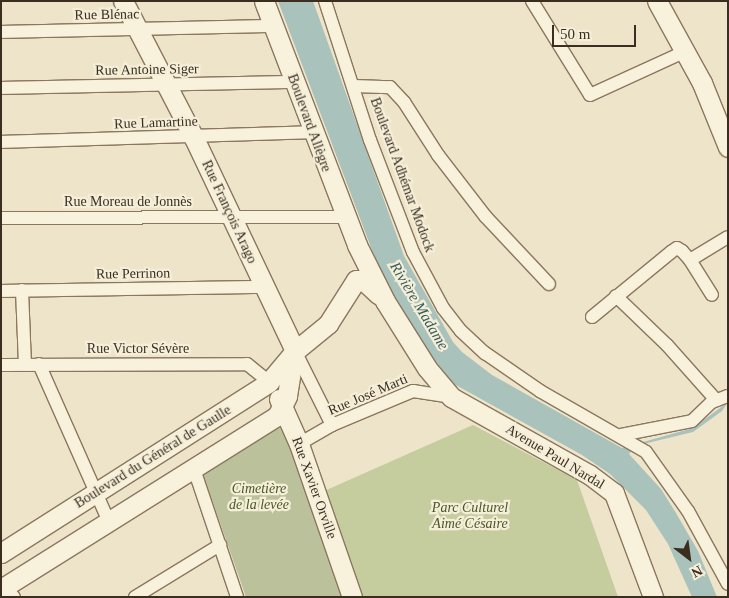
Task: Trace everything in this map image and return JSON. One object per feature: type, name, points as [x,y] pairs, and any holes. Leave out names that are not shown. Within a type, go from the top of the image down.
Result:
[{"type":"main road","name":"Rue François Arago","points":[[123,1],[194,138],[295,351]]},
{"type":"main road","name":"Boulevard Allègre","points":[[264,1],[312,132],[357,245],[385,301],[426,368],[451,397]]},
{"type":"main road","points":[[657,1],[686,51],[728,147]]},
{"type":"main road","points":[[7,591],[194,468],[265,425],[284,406],[295,351],[328,324],[352,284],[357,245]]},
{"type":"main road","name":"Boulevard Allègre","points":[[352,284],[358,279],[363,280],[385,301]]},
{"type":"main road","name":"Boulevard du Général de Gaulle","points":[[1,553],[269,382],[295,351]]},
{"type":"main road","name":"Rue Xavier Orville","points":[[269,382],[284,406],[300,444],[352,597]]},
{"type":"main road","name":"Avenue Paul Nardal","points":[[451,397],[590,475],[614,493],[653,597]]},
{"type":"main road","points":[[89,497],[104,526]]},
{"type":"street","name":"Boulevard Adhémar Modock","points":[[325,1],[370,140],[412,252],[443,308],[461,331],[485,353],[540,391],[625,438],[646,452],[688,511],[728,584]]},
{"type":"street","points":[[532,1],[590,95],[686,51]]},
{"type":"street","name":"Rue Blénac","points":[[1,32],[273,26]]},
{"type":"street","name":"Rue Antoine Siger","points":[[1,88],[294,82]]},
{"type":"street","points":[[354,86],[390,87],[404,102],[438,155],[486,217],[549,284]]},
{"type":"street","name":"Rue Lamartine","points":[[1,142],[194,138],[312,132]]},
{"type":"street","name":"Rue Moreau de Jonnès","points":[[1,218],[345,217]]},
{"type":"street","points":[[690,260],[728,237]]},
{"type":"street","points":[[592,317],[677,248],[690,260],[712,295]]},
{"type":"street","name":"Rue Perrinon","points":[[1,291],[264,287]]},
{"type":"street","points":[[22,290],[25,364]]},
{"type":"street","points":[[616,296],[722,398],[692,421],[625,438]]},
{"type":"street","name":"Rue François Arago","points":[[295,351],[329,420]]},
{"type":"street","points":[[39,364],[89,497]]},
{"type":"street","name":"Rue Victor Sévère","points":[[1,365],[247,364],[269,382]]},
{"type":"street","name":"Rue José Marti","points":[[300,444],[329,420],[418,389],[451,397]]},
{"type":"street","points":[[194,468],[236,596]]},
{"type":"street","points":[[134,597],[220,545]]},
{"type":"green space","name":"Parc Culturel Aimé Césaire","points":[[473,425],[577,480],[618,597],[359,597],[322,492]]},
{"type":"green space","name":"Cimetière de la levée","points":[[278,428],[284,429],[343,597],[246,597],[203,474]]},
{"type":"water","name":"Rivière Madame","points":[[278,1],[313,1],[404,256],[453,342],[462,352],[492,375],[622,448],[693,428],[728,402],[722,411],[693,432],[635,446],[629,454],[661,489],[676,513],[698,551],[717,597],[692,597],[668,544],[646,510],[610,474],[582,455],[454,384],[416,337],[378,266]]}]
